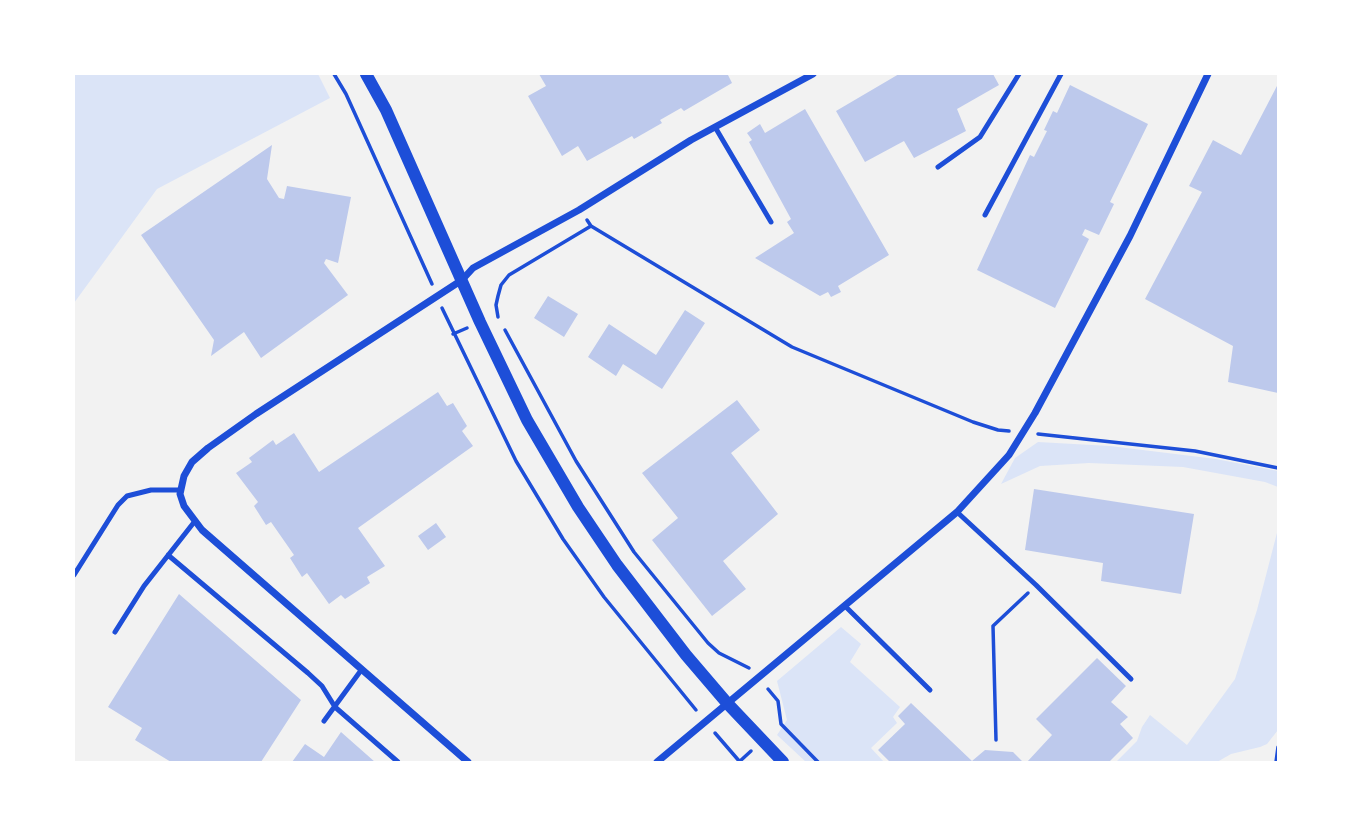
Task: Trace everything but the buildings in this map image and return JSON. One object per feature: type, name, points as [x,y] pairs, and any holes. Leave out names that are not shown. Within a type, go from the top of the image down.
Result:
[{"type":"street","points":[[366,74],[386,110],[527,420],[578,507],[659,620],[727,704],[783,762]]},
{"type":"street","points":[[468,762],[195,521],[184,506],[181,490],[184,476],[192,462],[208,448],[278,399],[462,280],[474,268],[579,210],[715,127],[813,74]]},
{"type":"street","points":[[657,762],[957,512],[1009,455],[1130,236],[1208,74]]},
{"type":"lane","points":[[938,167],[980,137],[1018,74]]},
{"type":"lane","points":[[985,215],[1061,74]]},
{"type":"lane","points":[[715,127],[771,222]]},
{"type":"lane","points":[[74,575],[118,505],[127,496],[151,491],[181,490]]},
{"type":"lane","points":[[957,512],[1131,679]]},
{"type":"lane","points":[[115,632],[144,586],[195,521]]},
{"type":"lane","points":[[168,555],[322,685],[335,707],[398,762]]},
{"type":"lane","points":[[846,607],[930,690]]},
{"type":"lane","points":[[324,721],[362,669]]},
{"type":"path","points":[[579,210],[591,226],[792,347],[973,422],[998,430],[1195,451],[1279,468]]},
{"type":"path","points":[[591,226],[509,275],[501,285],[496,305],[498,315],[526,372],[576,461],[633,552],[671,601],[719,653],[746,665],[758,677],[779,701],[781,724],[818,762]]},
{"type":"path","points":[[996,740],[993,626],[1036,585]]},
{"type":"path","points":[[1276,762],[1279,747]]},
{"type":"shaded area","points":[[74,74],[318,74],[330,98],[157,189],[74,303]]},
{"type":"shaded area","points":[[1038,442],[1110,446],[1216,459],[1278,471],[1278,487],[1265,482],[1183,467],[1089,463],[1040,466],[1001,484],[1015,458]]},
{"type":"shaded area","points":[[1278,529],[1278,730],[1267,744],[1231,754],[1217,762],[1116,762],[1137,741],[1150,715],[1187,745],[1235,679],[1257,610]]},
{"type":"shaded area","points":[[841,627],[861,644],[850,662],[900,707],[893,717],[897,723],[871,748],[884,762],[806,762],[777,735],[787,720],[777,681]]}]
